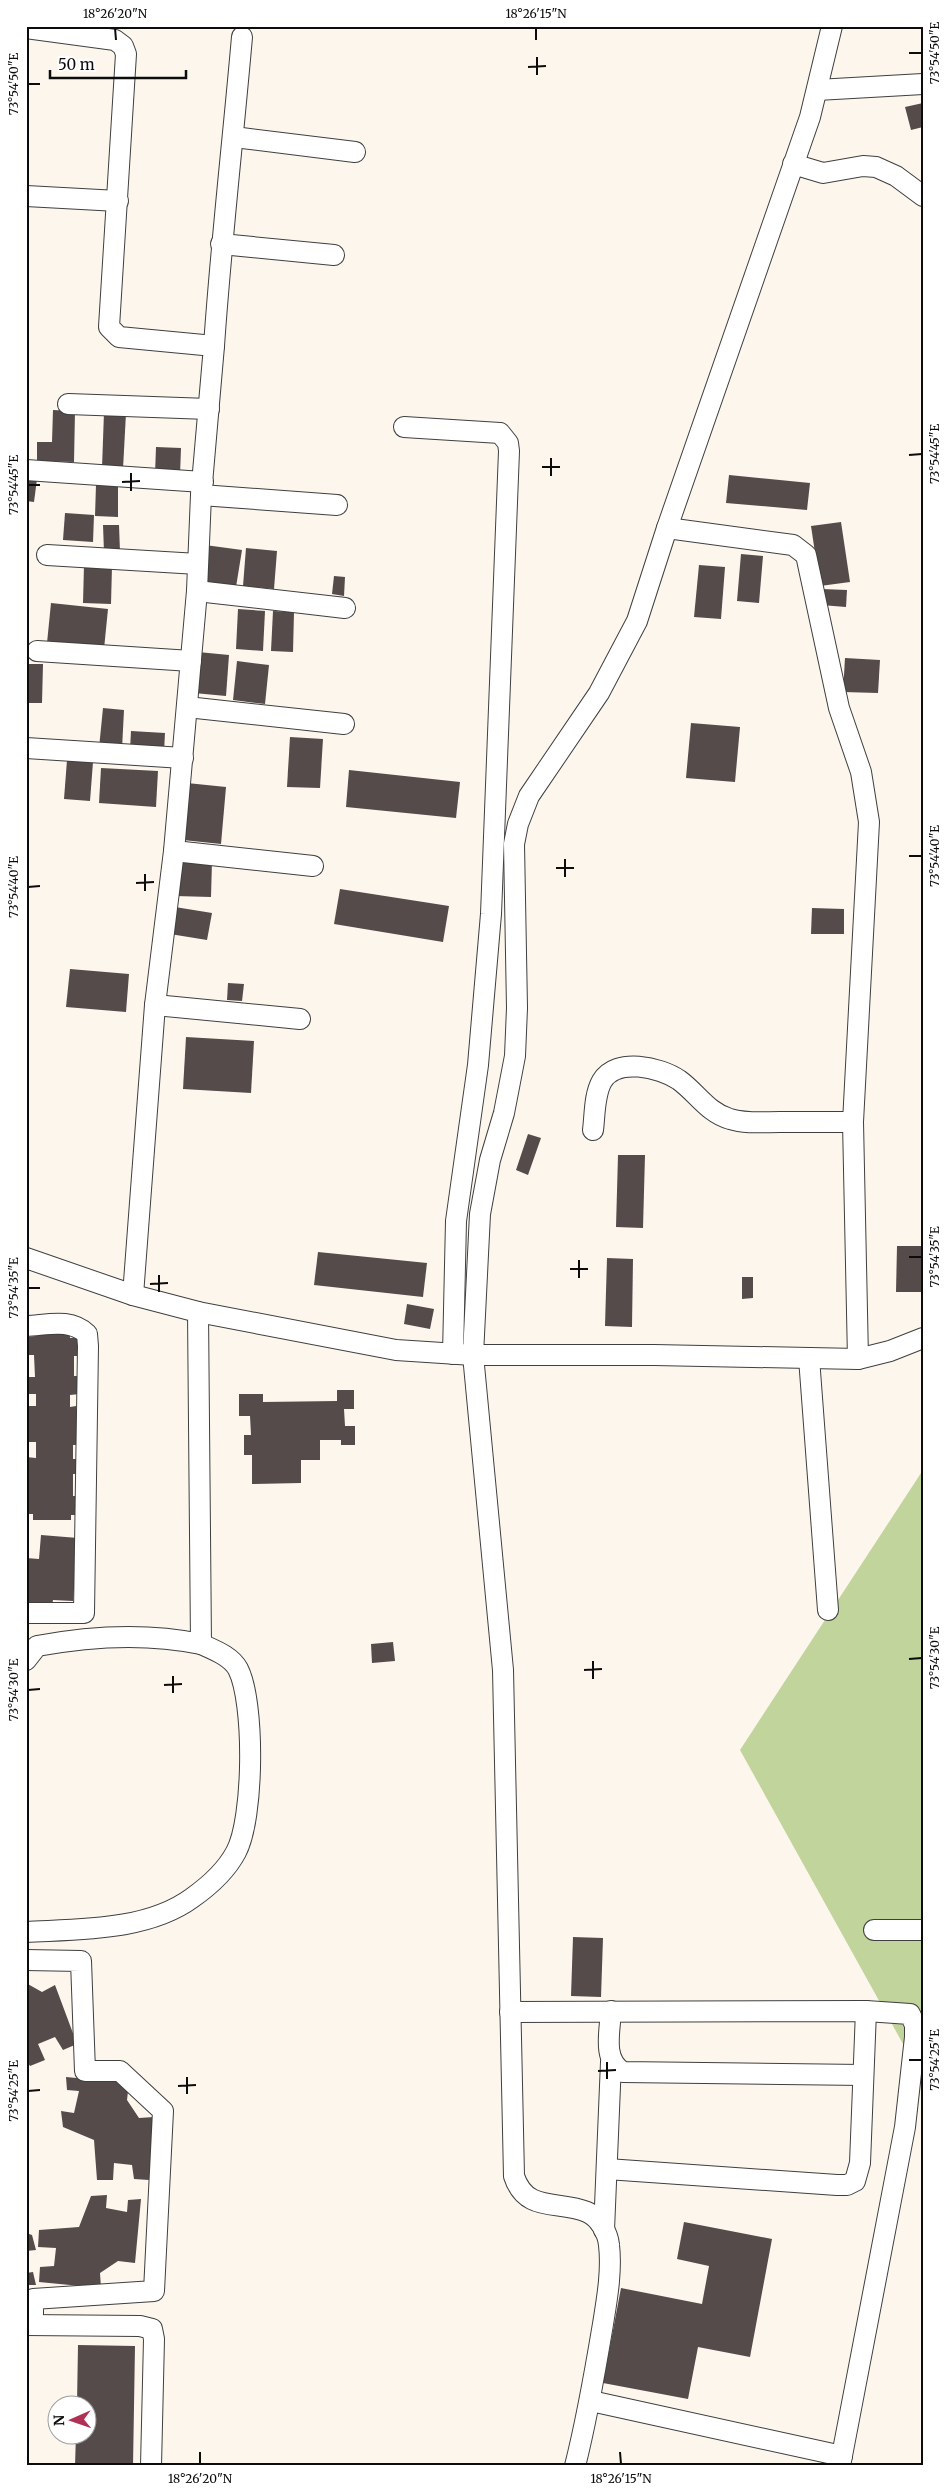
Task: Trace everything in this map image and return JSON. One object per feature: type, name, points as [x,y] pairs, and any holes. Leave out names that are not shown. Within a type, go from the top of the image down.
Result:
[{"type":"street","points":[[575,2466],[591,2401],[610,2267],[609,2244],[604,2230],[597,2219],[587,2212],[537,2202],[526,2196],[516,2183],[514,2169],[510,2012],[503,1670],[473,1355],[480,1214],[490,1160],[504,1113],[515,1056],[517,1008],[514,869],[518,824],[529,796],[599,693],[637,621],[667,528],[793,164],[817,90],[832,26]]},
{"type":"street","points":[[26,28],[104,37],[115,40],[123,46],[126,54],[109,327],[119,337],[214,346]]},
{"type":"street","points":[[133,1295],[155,1005],[174,851],[183,758],[197,591],[202,488],[221,244],[234,137],[242,37]]},
{"type":"street","points":[[817,90],[923,84]]},
{"type":"street","points":[[234,137],[355,152]]},
{"type":"street","points":[[793,164],[823,173],[876,167],[896,176],[923,196]]},
{"type":"street","points":[[26,196],[118,201]]},
{"type":"street","points":[[221,244],[334,255]]},
{"type":"street","points":[[68,404],[209,409]]},
{"type":"street","points":[[404,427],[500,433],[506,437],[509,451],[491,914],[478,1065],[456,1221],[453,1354]]},
{"type":"street","points":[[26,470],[202,488],[338,506]]},
{"type":"street","points":[[667,528],[793,545],[806,555],[839,708],[861,772],[869,822],[853,1122],[858,1359]]},
{"type":"street","points":[[47,555],[198,564]]},
{"type":"street","points":[[197,591],[345,608]]},
{"type":"street","points":[[37,651],[191,661]]},
{"type":"street","points":[[187,707],[344,724]]},
{"type":"street","points":[[26,748],[183,758]]},
{"type":"street","points":[[174,851],[313,866]]},
{"type":"street","points":[[155,1005],[300,1019]]},
{"type":"street","points":[[593,1130],[597,1095],[602,1081],[610,1072],[630,1067],[666,1073],[678,1080],[710,1109],[734,1120],[853,1122]]},
{"type":"street","points":[[26,1258],[133,1295],[198,1312],[396,1350],[473,1355],[654,1355],[858,1359],[890,1352],[923,1338]]},
{"type":"street","points":[[198,1312],[201,1637]]},
{"type":"street","points":[[26,1326],[69,1323],[81,1328],[87,1334],[88,1346],[84,1613],[26,1613]]},
{"type":"street","points":[[809,1358],[828,1610]]},
{"type":"street","points":[[26,1660],[37,1646],[58,1642],[148,1636],[172,1638],[201,1637],[225,1655],[238,1668],[245,1691],[250,1788],[245,1831],[237,1851],[225,1870],[190,1899],[165,1913],[116,1927],[26,1932]]},
{"type":"street","points":[[75,1929],[81,1961],[84,2071],[120,2071],[162,2111],[154,2291],[29,2299],[29,2325],[140,2326],[152,2329],[154,2339],[151,2466]]},
{"type":"street","points":[[874,1930],[923,1930]]},
{"type":"street","points":[[26,1960],[81,1961]]},
{"type":"street","points":[[604,2230],[611,2062],[609,2053],[610,2011]]},
{"type":"street","points":[[510,2012],[866,2012],[910,2014],[915,2025],[905,2127],[841,2461],[591,2401]]},
{"type":"street","points":[[607,2169],[847,2185],[855,2181],[860,2163],[866,2012]]},
{"type":"street","points":[[611,2062],[617,2068],[630,2072],[863,2075]]},
{"type":"green space","points":[[923,1470],[923,2080],[740,1750]]},
{"type":"building","points":[[923,103],[923,127],[911,130],[905,107]]},
{"type":"building","points":[[53,410],[75,411],[74,462],[37,461],[37,442],[52,442]]},
{"type":"building","points":[[104,412],[126,413],[123,469],[102,468]]},
{"type":"building","points":[[156,447],[181,448],[180,475],[155,474]]},
{"type":"building","points":[[729,475],[810,483],[807,510],[726,503]]},
{"type":"building","points":[[26,478],[37,479],[34,502],[26,501]]},
{"type":"building","points":[[96,485],[118,486],[118,517],[95,516]]},
{"type":"building","points":[[65,513],[94,515],[93,542],[63,540]]},
{"type":"building","points":[[841,522],[850,582],[820,586],[811,526]]},
{"type":"building","points":[[103,525],[119,525],[120,552],[104,552]]},
{"type":"building","points":[[205,545],[242,550],[236,587],[200,582]]},
{"type":"building","points":[[246,548],[277,551],[274,589],[243,586]]},
{"type":"building","points":[[741,554],[763,556],[759,603],[737,601]]},
{"type":"building","points":[[84,565],[112,566],[111,604],[83,603]]},
{"type":"building","points":[[699,565],[725,567],[721,619],[694,617]]},
{"type":"building","points":[[334,576],[345,577],[344,596],[332,594]]},
{"type":"building","points":[[822,589],[847,590],[846,607],[821,605]]},
{"type":"building","points":[[51,603],[108,609],[104,649],[47,643]]},
{"type":"building","points":[[238,609],[265,611],[263,651],[236,649]]},
{"type":"building","points":[[273,611],[294,612],[293,652],[271,651]]},
{"type":"building","points":[[198,652],[229,655],[226,696],[194,693]]},
{"type":"building","points":[[845,658],[880,660],[878,693],[843,692]]},
{"type":"building","points":[[237,661],[269,665],[265,704],[233,700]]},
{"type":"building","points":[[26,664],[43,664],[42,703],[26,703]]},
{"type":"building","points":[[103,708],[124,710],[122,749],[99,748]]},
{"type":"building","points":[[691,723],[740,727],[735,782],[686,778]]},
{"type":"building","points":[[131,731],[165,733],[164,752],[130,750]]},
{"type":"building","points":[[290,737],[323,739],[320,788],[287,787]]},
{"type":"building","points":[[67,760],[93,762],[90,801],[64,799]]},
{"type":"building","points":[[101,768],[158,771],[156,807],[99,803]]},
{"type":"building","points":[[349,770],[460,782],[456,818],[346,807]]},
{"type":"building","points":[[187,783],[226,787],[221,844],[183,840]]},
{"type":"building","points":[[176,860],[212,861],[211,897],[175,896]]},
{"type":"building","points":[[340,889],[449,906],[443,942],[334,924]]},
{"type":"building","points":[[175,907],[212,913],[207,940],[170,934]]},
{"type":"building","points":[[812,908],[844,909],[844,934],[811,934]]},
{"type":"building","points":[[70,969],[129,974],[126,1012],[66,1007]]},
{"type":"building","points":[[228,983],[244,984],[242,1001],[227,1000]]},
{"type":"building","points":[[186,1037],[254,1041],[251,1093],[183,1089]]},
{"type":"building","points":[[528,1134],[541,1138],[528,1175],[516,1170]]},
{"type":"building","points":[[618,1155],[645,1155],[643,1228],[616,1227]]},
{"type":"building","points":[[897,1246],[923,1246],[923,1292],[896,1292]]},
{"type":"building","points":[[318,1252],[427,1263],[423,1297],[314,1285]]},
{"type":"building","points":[[607,1258],[633,1259],[632,1327],[605,1326]]},
{"type":"building","points":[[742,1277],[753,1277],[753,1298],[742,1299]]},
{"type":"building","points":[[407,1304],[434,1309],[430,1329],[404,1324]]},
{"type":"building","points":[[36,1330],[70,1330],[70,1338],[81,1337],[81,1356],[74,1356],[74,1376],[80,1376],[80,1394],[70,1395],[70,1407],[76,1406],[76,1445],[73,1445],[73,1459],[82,1459],[82,1474],[73,1474],[73,1496],[83,1496],[83,1515],[71,1515],[71,1520],[33,1520],[33,1514],[26,1514],[26,1497],[29,1497],[26,1457],[36,1458],[36,1442],[29,1442],[28,1406],[36,1406],[36,1394],[28,1394],[27,1377],[35,1377],[34,1355],[26,1355],[26,1337],[36,1336]]},
{"type":"building","points":[[337,1390],[354,1390],[354,1409],[344,1409],[345,1426],[355,1426],[355,1445],[341,1445],[341,1440],[320,1440],[320,1460],[301,1460],[301,1483],[252,1484],[252,1455],[244,1455],[244,1435],[251,1435],[250,1416],[239,1416],[239,1394],[263,1394],[263,1402],[337,1401]]},
{"type":"building","points":[[41,1535],[78,1538],[73,1601],[53,1600],[52,1606],[26,1604],[26,1558],[39,1559]]},
{"type":"building","points":[[393,1642],[395,1661],[372,1663],[371,1644]]},
{"type":"building","points":[[573,1937],[603,1938],[601,1997],[571,1996]]},
{"type":"building","points":[[26,1983],[42,1992],[55,1985],[77,2044],[63,2050],[55,2037],[38,2044],[45,2060],[30,2066],[26,2060]]},
{"type":"building","points":[[66,2077],[129,2083],[127,2100],[139,2118],[154,2117],[149,2180],[134,2179],[132,2165],[114,2163],[113,2180],[97,2180],[94,2140],[63,2127],[61,2111],[74,2113],[79,2091],[67,2090]]},
{"type":"building","points":[[107,2195],[106,2208],[127,2212],[128,2200],[141,2199],[135,2263],[118,2261],[100,2273],[101,2288],[39,2282],[40,2267],[54,2266],[56,2248],[38,2247],[39,2230],[79,2227],[91,2196]]},
{"type":"building","points":[[684,2222],[772,2239],[750,2357],[698,2347],[688,2399],[603,2383],[621,2288],[702,2304],[709,2266],[677,2259]]},
{"type":"building","points":[[26,2233],[32,2235],[36,2250],[26,2251]]},
{"type":"building","points":[[33,2272],[36,2285],[26,2285],[26,2273]]},
{"type":"building","points":[[78,2345],[135,2346],[133,2466],[75,2466],[76,2444],[98,2444],[98,2394],[77,2394]]}]
